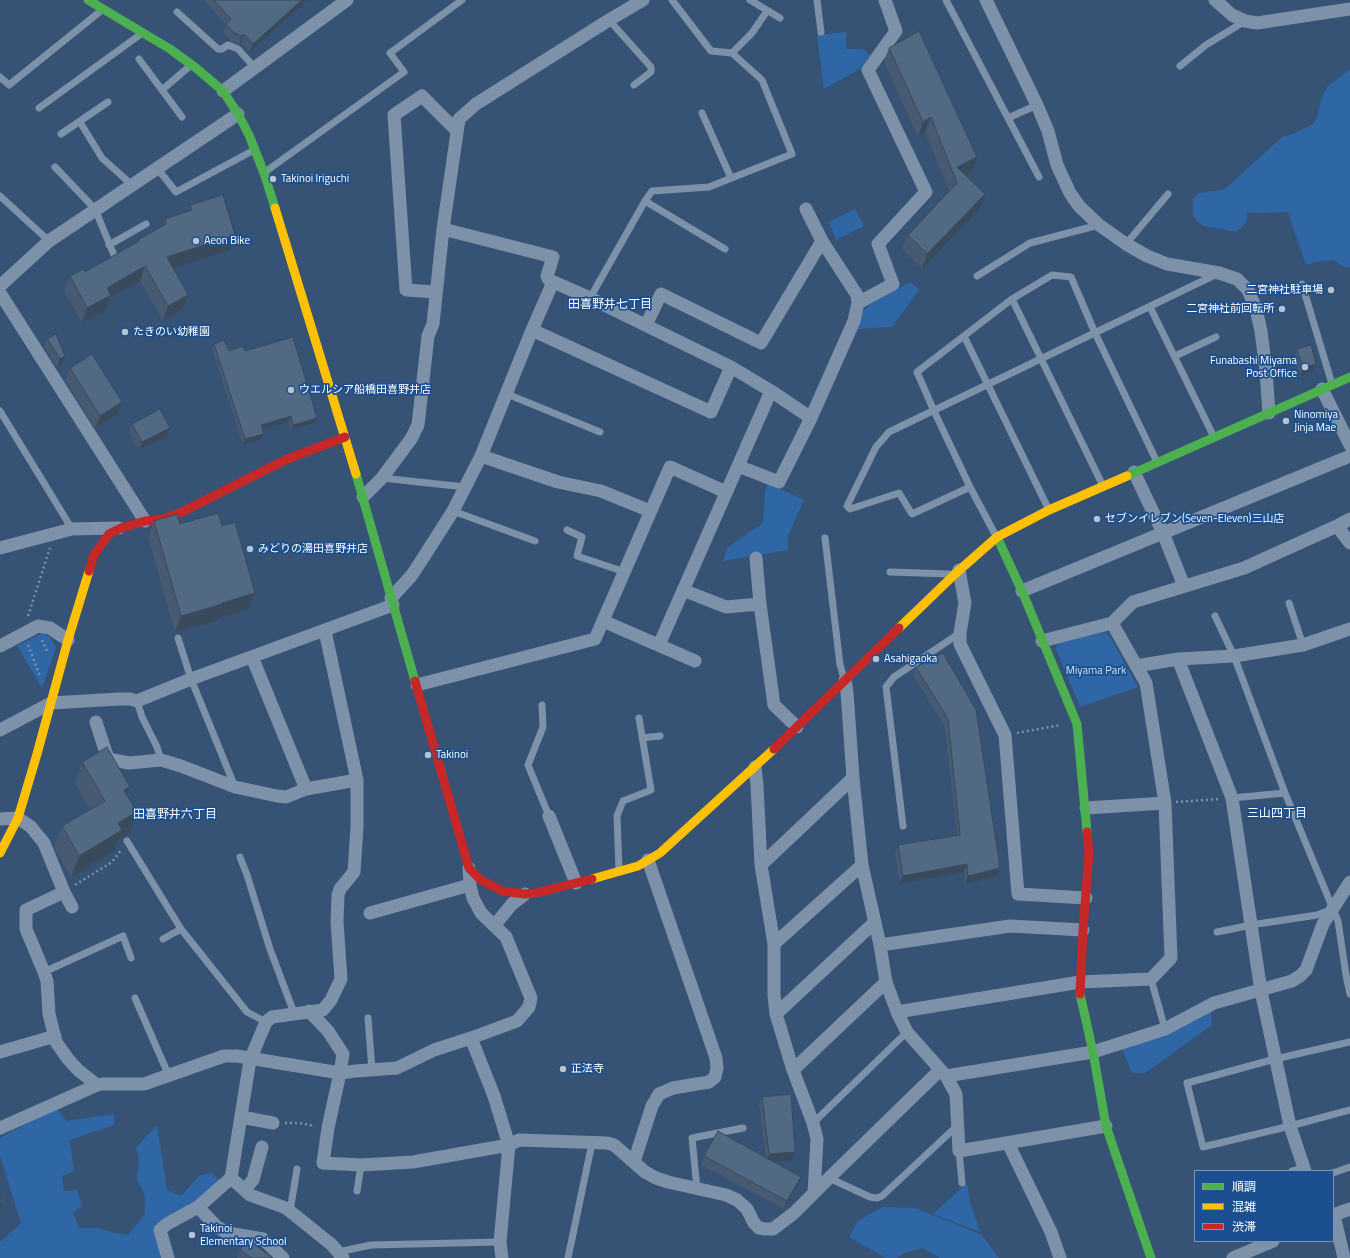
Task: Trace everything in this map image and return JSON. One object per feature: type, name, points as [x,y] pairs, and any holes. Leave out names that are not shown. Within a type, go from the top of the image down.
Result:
[{"type":"street","points":[[223,91],[347,0]]},
{"type":"street","points":[[363,497],[382,478],[411,439],[418,425],[428,336],[432,324],[443,229],[459,120],[476,104],[643,0]]},
{"type":"street","points":[[858,303],[893,284],[878,244],[926,192],[868,70],[896,31],[886,0]]},
{"type":"street","points":[[986,0],[1037,105],[1048,131],[1058,166],[1070,193],[1078,206],[1099,225],[1126,244],[1167,264],[1238,279],[1248,290],[1256,308],[1264,355],[1269,413]]},
{"type":"street","points":[[1215,0],[1232,15],[1245,21],[1258,23],[1350,9]]},
{"type":"street","points":[[0,1128],[97,1085],[144,1084],[224,1056],[237,1056],[250,1060],[340,1074],[397,1068],[434,1050],[517,1021],[529,1007],[531,998],[506,936],[481,913],[473,898],[470,885],[469,868],[363,497],[264,173],[254,150],[238,114],[223,91],[170,49],[91,1]]},
{"type":"street","points":[[436,292],[406,290],[394,115],[422,96],[457,131]]},
{"type":"street","points":[[146,521],[1,286],[49,241],[238,114]]},
{"type":"street","points":[[738,466],[779,482],[854,321],[858,303],[857,295],[822,241],[806,209]]},
{"type":"street","points":[[443,229],[553,257],[547,276],[549,280],[590,298],[731,367],[771,391],[810,418]]},
{"type":"street","points":[[646,325],[661,294],[761,343],[822,241]]},
{"type":"street","points":[[0,730],[51,703],[119,700],[137,701],[325,631],[392,601],[412,576],[453,511],[481,456],[553,282]]},
{"type":"street","points":[[532,330],[711,412],[731,367]]},
{"type":"street","points":[[469,868],[481,880],[490,886],[502,890],[525,894],[536,893],[638,866],[660,853],[755,767],[957,572],[997,537],[1049,510],[1350,377]]},
{"type":"street","points":[[1327,387],[1350,445]]},
{"type":"street","points":[[658,645],[771,391]]},
{"type":"street","points":[[0,853],[18,818],[68,640],[94,555],[100,544],[109,534],[120,528],[146,521],[163,519],[180,513],[285,460],[345,437]]},
{"type":"street","points":[[481,456],[558,482],[601,491],[650,511]]},
{"type":"street","points":[[1022,591],[1350,456]]},
{"type":"street","points":[[417,686],[595,639],[670,467],[726,492]]},
{"type":"street","points":[[1134,472],[1163,533],[1184,586]]},
{"type":"street","points":[[1042,641],[1112,624],[1133,602],[1244,568],[1338,526],[1350,519]]},
{"type":"street","points":[[1338,526],[1350,543]]},
{"type":"street","points":[[0,548],[72,529],[120,528]]},
{"type":"street","points":[[997,537],[1022,591],[1078,724],[1089,852],[1080,992],[1093,1052],[1106,1126],[1151,1258]]},
{"type":"street","points":[[756,558],[760,604],[774,705],[797,727]]},
{"type":"street","points":[[957,572],[965,603],[960,633],[960,644],[1005,735],[1018,894],[1086,898]]},
{"type":"street","points":[[683,590],[726,607],[760,604]]},
{"type":"street","points":[[603,621],[695,661]]},
{"type":"street","points":[[897,1012],[1080,982],[1151,979],[1171,958],[1165,803],[1146,683],[1112,624]]},
{"type":"street","points":[[0,646],[38,626],[50,628],[68,640]]},
{"type":"street","points":[[1136,666],[1178,659],[1234,656],[1303,645],[1350,629]]},
{"type":"street","points":[[168,1258],[160,1230],[167,1224],[198,1207],[231,1178],[250,1060],[266,1022],[272,1016],[323,1010],[331,1000],[341,979],[337,922],[338,895],[340,889],[354,872],[357,826],[357,780],[325,631]]},
{"type":"street","points":[[252,657],[306,789]]},
{"type":"street","points":[[1178,659],[1232,798],[1261,991],[1300,1170]]},
{"type":"street","points":[[845,680],[848,692],[853,778],[862,865],[880,945],[886,982],[897,1012],[907,1032],[943,1073],[956,1094],[959,1151],[1106,1126]]},
{"type":"street","points":[[96,722],[108,759],[129,763],[161,760],[181,766],[235,787],[286,797],[306,789],[357,780]]},
{"type":"street","points":[[755,767],[761,864],[774,944],[774,995],[776,1014],[793,1070],[813,1123],[817,1139],[814,1193]]},
{"type":"street","points":[[761,864],[853,778]]},
{"type":"street","points":[[1086,808],[1165,803]]},
{"type":"street","points":[[549,816],[576,883]]},
{"type":"street","points":[[0,819],[18,818],[25,821],[31,827],[44,843],[64,892],[72,907]]},
{"type":"street","points":[[634,1162],[652,1106],[660,1094],[673,1088],[709,1082],[715,1077],[717,1068],[716,1058],[648,860]]},
{"type":"street","points":[[774,944],[862,865]]},
{"type":"street","points":[[308,1011],[328,1031],[343,1054],[328,1128],[323,1163],[361,1165],[413,1162],[509,1145],[519,1140],[607,1143],[614,1146],[645,1172],[656,1178],[726,1195],[737,1200],[747,1209],[759,1228],[766,1230],[773,1229],[794,1214],[829,1178],[943,1073],[1093,1052],[1164,1029],[1214,1003],[1261,991],[1292,981],[1306,970],[1323,924],[1350,882]]},
{"type":"street","points":[[370,913],[470,885]]},
{"type":"street","points":[[64,892],[26,910],[26,929],[47,982],[49,1014],[56,1042],[78,1070],[97,1085]]},
{"type":"street","points":[[494,926],[512,904],[525,894]]},
{"type":"street","points":[[776,1014],[875,922]]},
{"type":"street","points":[[880,945],[1010,926],[1083,930]]},
{"type":"street","points":[[793,1070],[886,982]]},
{"type":"street","points":[[0,1052],[55,1036]]},
{"type":"street","points":[[471,1038],[494,1096],[509,1145],[500,1242],[502,1258]]},
{"type":"street","points":[[241,1117],[273,1123]]},
{"type":"street","points":[[1008,1143],[1051,1232],[1060,1258]]},
{"type":"street","points":[[244,1190],[253,1180],[262,1147]]},
{"type":"street","points":[[231,1178],[250,1194],[286,1208],[332,1245],[340,1255]]},
{"type":"street","points":[[198,1207],[217,1227],[228,1234],[262,1239],[283,1258]]},
{"type":"street","points":[[1334,1215],[1350,1209]]},
{"type":"street","points":[[1334,1219],[1344,1258]]},
{"type":"street","points":[[1233,1258],[1270,1242]]},
{"type":"lane","points":[[264,173],[404,72],[390,53],[462,0]]},
{"type":"lane","points":[[590,298],[652,191],[709,187],[792,154],[762,80],[732,54],[711,51],[672,0]]},
{"type":"lane","points":[[750,0],[780,18]]},
{"type":"lane","points":[[817,0],[821,32]]},
{"type":"lane","points":[[946,0],[1039,177]]},
{"type":"lane","points":[[0,77],[9,85],[103,9]]},
{"type":"lane","points":[[732,54],[752,33],[768,11]]},
{"type":"lane","points":[[177,12],[218,49],[222,49],[228,45],[238,49],[255,68]]},
{"type":"lane","points":[[609,20],[651,67],[651,72],[634,85]]},
{"type":"lane","points":[[1180,66],[1206,45],[1245,21]]},
{"type":"lane","points":[[39,108],[143,32]]},
{"type":"lane","points":[[139,60],[182,117]]},
{"type":"lane","points":[[162,90],[191,65]]},
{"type":"lane","points":[[61,134],[108,102]]},
{"type":"lane","points":[[1008,118],[1037,105]]},
{"type":"lane","points":[[702,113],[731,178]]},
{"type":"lane","points":[[80,122],[102,158],[132,185]]},
{"type":"lane","points":[[158,168],[176,192],[254,150]]},
{"type":"lane","points":[[55,167],[95,209],[114,255]]},
{"type":"lane","points":[[1126,244],[1168,194]]},
{"type":"lane","points":[[0,196],[49,241]]},
{"type":"lane","points":[[645,201],[725,249]]},
{"type":"lane","points":[[109,245],[146,224]]},
{"type":"lane","points":[[977,276],[1030,243],[1099,225]]},
{"type":"lane","points":[[970,487],[912,514],[899,493],[850,509],[847,506],[876,447],[889,432],[1219,274]]},
{"type":"lane","points":[[997,537],[970,487],[917,372],[1012,299],[1052,275],[1070,277],[1095,333],[1157,462]]},
{"type":"lane","points":[[1302,284],[1327,387]]},
{"type":"lane","points":[[1012,299],[1103,486]]},
{"type":"lane","points":[[1150,307],[1214,437]]},
{"type":"lane","points":[[964,336],[1049,510]]},
{"type":"lane","points":[[1175,356],[1216,337]]},
{"type":"lane","points":[[507,394],[600,432]]},
{"type":"lane","points":[[0,411],[72,529]]},
{"type":"lane","points":[[382,478],[465,487]]},
{"type":"lane","points":[[453,511],[535,541]]},
{"type":"lane","points":[[567,530],[582,537],[576,556],[625,572]]},
{"type":"lane","points":[[824,538],[840,665],[845,680]]},
{"type":"lane","points":[[890,572],[957,572]]},
{"type":"lane","points":[[1289,602],[1303,645]]},
{"type":"lane","points":[[1215,616],[1234,656],[1286,793],[1338,921],[1350,994]]},
{"type":"lane","points":[[904,826],[886,687],[894,677],[960,633]]},
{"type":"lane","points":[[178,638],[191,680],[235,787]]},
{"type":"lane","points":[[137,701],[142,717],[161,760]]},
{"type":"lane","points":[[542,705],[543,727],[528,765],[549,816]]},
{"type":"lane","points":[[619,872],[617,816],[623,801],[651,790],[639,718]]},
{"type":"lane","points":[[642,738],[660,736]]},
{"type":"lane","points":[[1232,798],[1286,793]]},
{"type":"lane","points":[[127,841],[181,929],[247,1012],[266,1022]]},
{"type":"lane","points":[[240,856],[270,949],[294,1013]]},
{"type":"lane","points":[[1217,932],[1251,925],[1317,915],[1333,909]]},
{"type":"lane","points":[[163,940],[181,929]]},
{"type":"lane","points":[[44,972],[123,936],[131,958]]},
{"type":"lane","points":[[1151,979],[1164,1029]]},
{"type":"lane","points":[[135,998],[169,1076]]},
{"type":"lane","points":[[368,1018],[372,1070]]},
{"type":"lane","points":[[813,1123],[907,1032]]},
{"type":"lane","points":[[1350,1042],[1275,1059],[1187,1083],[1203,1147],[1350,1110]]},
{"type":"lane","points":[[829,1178],[870,1197],[877,1198],[882,1196],[958,1125]]},
{"type":"lane","points":[[697,1189],[692,1138],[743,1128]]},
{"type":"lane","points":[[568,1258],[592,1143]]},
{"type":"lane","points":[[959,1151],[962,1183]]},
{"type":"lane","points":[[357,1191],[361,1165]]},
{"type":"lane","points":[[1334,1174],[1350,1167]]},
{"type":"lane","points":[[290,1211],[297,1169]]},
{"type":"lane","points":[[340,1255],[371,1245],[500,1242]]},
{"type":"path","points":[[40,676],[29,646],[22,634],[50,548]]},
{"type":"path","points":[[36,643],[43,640],[48,655]]},
{"type":"path","points":[[1005,735],[1062,725]]},
{"type":"path","points":[[1194,801],[1232,798]]},
{"type":"path","points":[[64,892],[112,862],[127,841]]},
{"type":"path","points":[[273,1123],[299,1123],[328,1128]]},
{"type":"green space","points":[[846,32],[846,49],[863,49],[870,55],[860,69],[824,89],[817,35]]},
{"type":"green space","points":[[1350,69],[1350,267],[1343,267],[1334,260],[1306,265],[1288,212],[1247,213],[1246,223],[1236,232],[1204,226],[1197,221],[1193,215],[1193,199],[1199,193],[1225,189],[1282,137],[1293,134],[1313,124],[1317,118],[1321,99],[1327,87]]},
{"type":"green space","points":[[855,209],[864,226],[836,240],[829,222]]},
{"type":"green space","points":[[911,282],[919,290],[892,327],[857,329],[857,323],[866,308],[881,297]]},
{"type":"green space","points":[[768,483],[804,500],[788,536],[788,550],[723,561],[728,547],[763,523],[765,491]]},
{"type":"green space","name":"Miyama Park","points":[[1104,632],[1109,635],[1138,687],[1080,707],[1056,649],[1057,643]]},
{"type":"green space","points":[[42,633],[50,637],[56,648],[42,688],[17,646]]},
{"type":"green space","points":[[1211,1011],[1212,1025],[1145,1073],[1132,1073],[1122,1049],[1164,1036]]},
{"type":"green space","points":[[57,1108],[66,1121],[114,1114],[114,1125],[70,1140],[74,1171],[62,1176],[64,1191],[77,1190],[82,1206],[73,1213],[79,1228],[97,1228],[128,1235],[137,1224],[145,1213],[145,1196],[137,1179],[139,1159],[136,1148],[157,1125],[167,1190],[181,1196],[200,1175],[211,1173],[220,1180],[196,1202],[166,1219],[164,1258],[0,1258],[0,1242],[21,1223],[0,1156],[0,1138]]},
{"type":"green space","points":[[967,1183],[970,1202],[980,1232],[933,1214]]},
{"type":"green space","points":[[882,1207],[916,1208],[982,1235],[999,1258],[940,1258],[922,1248],[905,1253],[896,1258],[886,1258],[849,1237],[858,1221]]},
{"type":"building","points":[[214,0],[302,0],[253,44],[244,34],[242,36],[234,33],[226,24],[231,19]]},
{"type":"building","points":[[919,31],[977,157],[957,167],[985,194],[927,254],[908,235],[957,183],[931,117],[923,122],[889,48]]},
{"type":"building","points":[[223,195],[235,235],[167,257],[188,295],[168,306],[145,266],[107,288],[111,295],[87,308],[70,276],[84,269],[85,272],[139,241],[138,240],[166,224],[165,219],[192,210],[190,205]]},
{"type":"building","points":[[56,334],[65,356],[60,359],[47,339]]},
{"type":"building","points":[[293,337],[317,418],[293,425],[291,416],[261,425],[264,434],[245,439],[214,344],[224,340],[229,351],[243,346],[245,351]]},
{"type":"building","points":[[1311,345],[1316,364],[1303,368],[1297,349]]},
{"type":"building","points":[[92,354],[122,402],[100,416],[70,368]]},
{"type":"building","points":[[160,409],[170,428],[142,442],[132,424]]},
{"type":"building","points":[[218,513],[222,526],[235,522],[255,593],[181,616],[154,521],[177,514],[180,524]]},
{"type":"building","points":[[943,653],[976,710],[1000,868],[968,876],[967,864],[903,876],[898,845],[960,835],[948,719],[916,667]]},
{"type":"building","points":[[107,747],[130,787],[124,790],[137,812],[118,823],[122,830],[79,856],[62,826],[105,801],[82,762]]},
{"type":"building","points":[[791,1094],[795,1152],[769,1154],[762,1097]]},
{"type":"building","points":[[718,1131],[801,1177],[787,1201],[704,1156]]},
{"type":"building","points":[[247,1239],[273,1258],[252,1258],[240,1250]]},
{"type":"traffic: fast","points":[[88,0],[170,49],[196,68],[223,91],[238,114],[249,135],[264,173],[275,208]]},
{"type":"traffic: fast","points":[[1127,476],[1350,377]]},
{"type":"traffic: fast","points":[[356,474],[415,681]]},
{"type":"traffic: fast","points":[[997,537],[1022,591],[1077,724],[1087,832]]},
{"type":"traffic: fast","points":[[1080,994],[1093,1052],[1106,1126],[1151,1258]]},
{"type":"traffic: slow","points":[[275,208],[356,474]]},
{"type":"traffic: slow","points":[[899,628],[955,574],[997,537],[1049,510],[1127,476]]},
{"type":"traffic: slow","points":[[0,853],[18,818],[89,571]]},
{"type":"traffic: slow","points":[[592,879],[638,866],[660,853],[774,749]]},
{"type":"traffic: jam","points":[[89,571],[94,555],[109,534],[121,528],[145,521],[163,519],[180,513],[285,460],[345,437]]},
{"type":"traffic: jam","points":[[774,749],[899,628]]},
{"type":"traffic: jam","points":[[415,681],[469,868],[481,880],[502,891],[525,894],[536,893],[592,879]]},
{"type":"traffic: jam","points":[[1080,994],[1089,853],[1087,832]]},
{"type":"place","name":"Takinoi Iriguchi","points":[[273,179]]},
{"type":"place","name":"Aeon Bike","points":[[196,241]]},
{"type":"place","name":"二宮神社駐車場","points":[[1331,290]]},
{"type":"place","name":"二宮神社前回転所","points":[[1282,309]]},
{"type":"place","name":"たきのい幼稚園","points":[[125,332]]},
{"type":"place","name":"Funabashi Miyama Post Office","points":[[1305,367]]},
{"type":"place","name":"ウエルシア船橋田喜野井店","points":[[291,390]]},
{"type":"place","name":"Ninomiya Jinja Mae","points":[[1286,421]]},
{"type":"place","name":"セブンイレブン(Seven-Eleven)三山店","points":[[1097,519]]},
{"type":"place","name":"みどりの湯田喜野井店","points":[[250,549]]},
{"type":"place","name":"Asahigaoka","points":[[876,659]]},
{"type":"place","name":"Takinoi","points":[[428,755]]},
{"type":"place","name":"正法寺","points":[[563,1069]]},
{"type":"place","name":"Takinoi Elementary School","points":[[192,1235]]},
{"type":"district","name":"田喜野井七丁目","points":[[610,305]]},
{"type":"district","name":"三山四丁目","points":[[1277,814]]},
{"type":"district","name":"田喜野井六丁目","points":[[175,815]]}]
